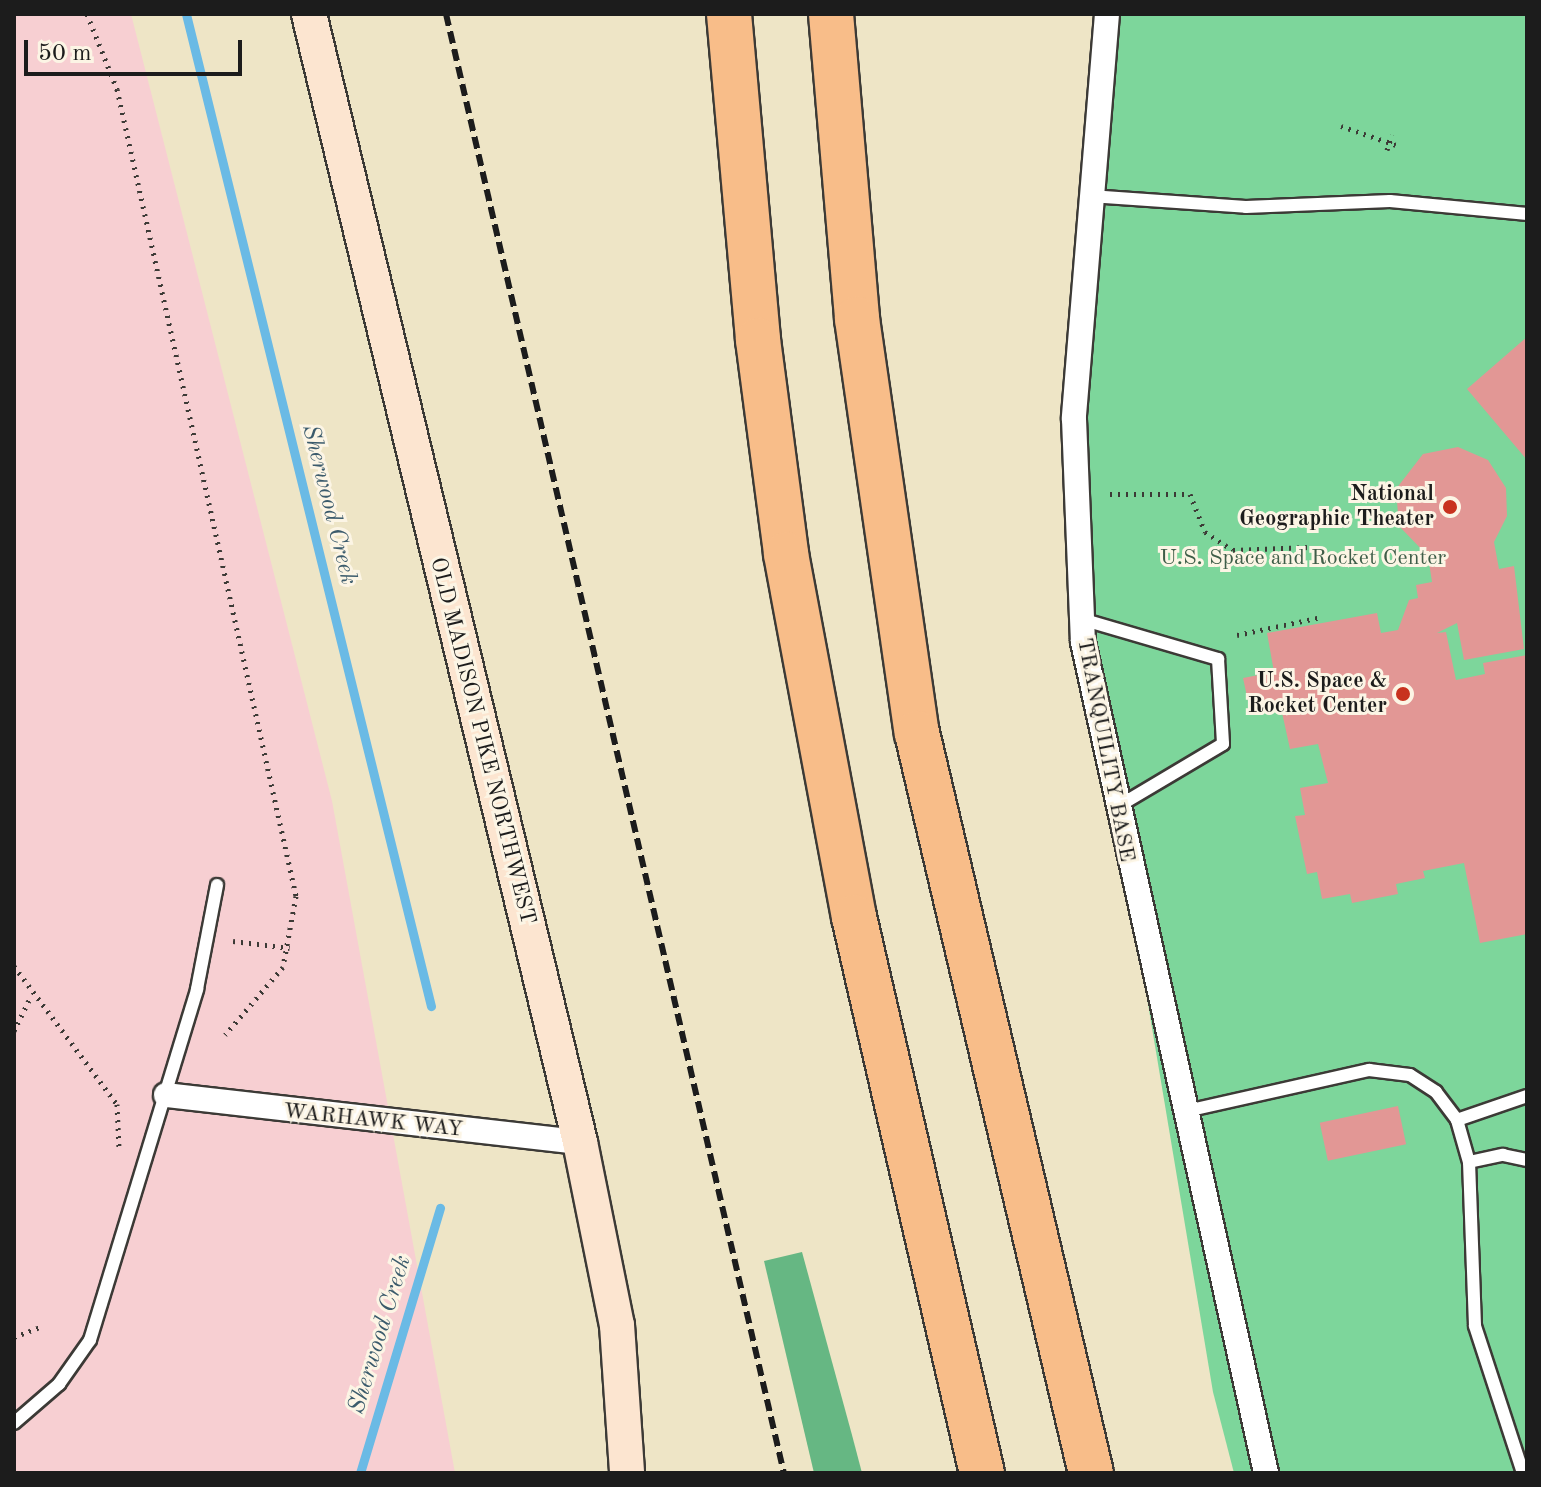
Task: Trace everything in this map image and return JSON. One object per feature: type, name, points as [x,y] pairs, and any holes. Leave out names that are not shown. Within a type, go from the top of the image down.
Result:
[{"type":"highway","points":[[729,14],[756,325],[786,554],[854,917],[982,1473]]},
{"type":"highway","points":[[831,14],[857,319],[917,733],[1091,1473]]},
{"type":"main road","name":"OLD MADISON PIKE NORTHWEST","points":[[309,14],[580,1142],[617,1325],[627,1473]]},
{"type":"street","name":"TRANQUILITY BASE","points":[[1107,14],[1090,196],[1072,481],[1081,619],[1114,808],[1266,1473]]},
{"type":"street","name":"WARHAWK WAY","points":[[166,1095],[580,1142]]},
{"type":"lane","points":[[1090,196],[1246,207],[1390,201],[1527,214]]},
{"type":"lane","points":[[1081,619],[1218,659],[1223,744],[1114,808]]},
{"type":"lane","points":[[14,1423],[59,1384],[90,1340],[166,1095],[217,885]]},
{"type":"lane","points":[[1182,1112],[1306,1080],[1384,1070],[1423,1082],[1457,1120],[1469,1162],[1475,1326],[1523,1473]]},
{"type":"lane","points":[[1457,1120],[1527,1096]]},
{"type":"lane","points":[[1469,1162],[1503,1155],[1527,1160]]},
{"type":"path","points":[[87,14],[117,89],[296,896],[290,948],[271,989],[225,1035]]},
{"type":"path","points":[[1341,126],[1396,145]]},
{"type":"path","points":[[1387,150],[1392,135]]},
{"type":"path","points":[[1110,494],[1190,494],[1205,532],[1233,550],[1310,547]]},
{"type":"path","points":[[1237,635],[1322,617]]},
{"type":"path","points":[[233,941],[290,948]]},
{"type":"path","points":[[14,966],[31,996],[117,1104],[119,1148]]},
{"type":"path","points":[[14,1031],[31,996]]},
{"type":"path","points":[[14,1337],[40,1327]]},
{"type":"shaded area","points":[[14,14],[131,14],[332,801],[455,1473],[14,1473]]},
{"type":"green space","name":"U.S. Space and Rocket Center","points":[[1104,14],[1527,14],[1527,1473],[1234,1473],[1213,1392],[1077,580]]},
{"type":"green space","points":[[802,1252],[862,1473],[814,1473],[764,1261]]},
{"type":"building","points":[[1527,337],[1527,460],[1467,389]]},
{"type":"building","name":"U.S. Space & Rocket Center","points":[[1458,447],[1488,460],[1506,488],[1507,516],[1494,542],[1499,569],[1514,566],[1524,649],[1464,660],[1457,623],[1437,633],[1446,632],[1456,680],[1485,674],[1483,663],[1527,655],[1527,934],[1480,943],[1464,863],[1423,871],[1425,878],[1396,884],[1398,894],[1352,903],[1350,894],[1322,899],[1317,872],[1307,874],[1295,816],[1305,815],[1300,788],[1328,783],[1318,744],[1290,749],[1281,708],[1251,715],[1243,678],[1274,672],[1267,633],[1377,613],[1381,633],[1398,630],[1409,600],[1418,598],[1416,585],[1432,582],[1428,556],[1399,526],[1396,489],[1423,454]]},
{"type":"building","points":[[1398,1106],[1406,1144],[1328,1161],[1320,1123]]},
{"type":"waterway","name":"Sherwood Creek","points":[[186,14],[431,1006]]},
{"type":"waterway","name":"Sherwood Creek","points":[[360,1473],[440,1208]]},
{"type":"railway","points":[[446,14],[784,1473]]},
{"type":"place","name":"National Geographic Theater","points":[[1450,507]]},
{"type":"place","name":"U.S. Space & Rocket Center","points":[[1403,694]]}]
